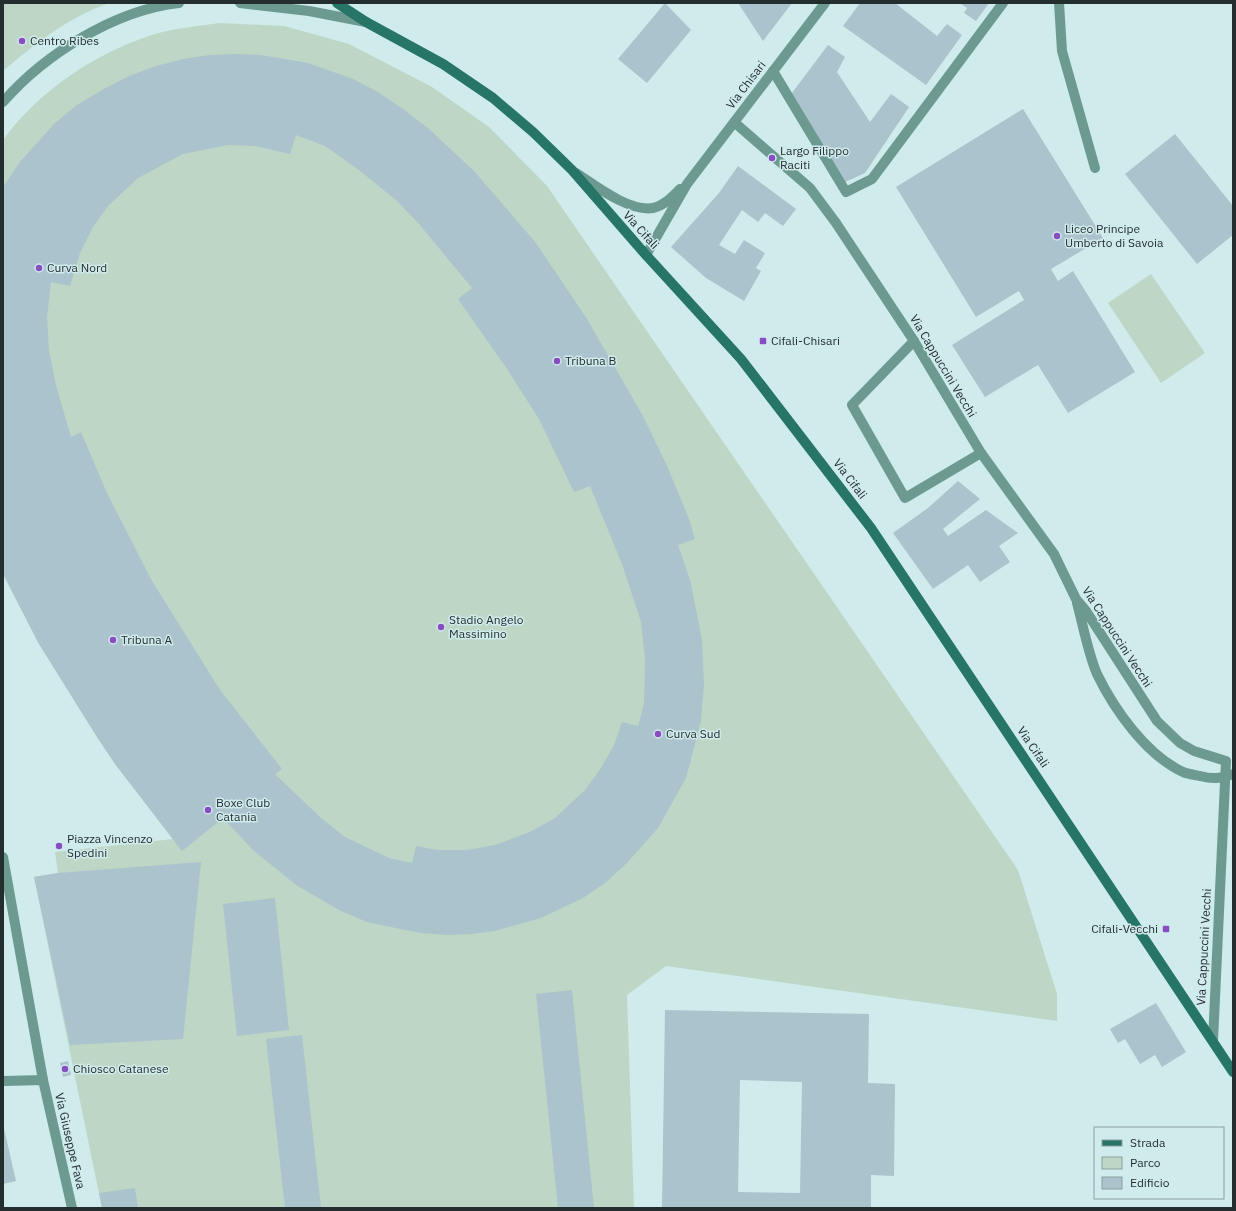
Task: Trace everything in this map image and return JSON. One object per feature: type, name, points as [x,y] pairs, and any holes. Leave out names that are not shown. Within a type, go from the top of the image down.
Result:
[{"type":"main road","name":"Via Cifali","points":[[337,3],[366,22],[443,64],[493,98],[533,132],[572,170],[646,255],[741,359],[871,528],[1143,934],[1233,1072]]},
{"type":"street","points":[[3,102],[12,92],[49,60],[85,36],[131,13],[179,3]]},
{"type":"street","points":[[240,3],[309,11],[366,22]]},
{"type":"street","name":"Via Chisari","points":[[687,184],[826,3]]},
{"type":"street","points":[[773,71],[846,192],[872,179],[1003,3]]},
{"type":"street","points":[[1059,3],[1062,51],[1094,168]]},
{"type":"street","name":"Via Cappuccini Vecchi","points":[[734,122],[810,188],[836,223],[914,340],[981,454],[1054,554],[1076,599],[1086,610],[1156,721],[1172,736],[1194,751],[1226,761],[1229,776],[1213,1042]]},
{"type":"street","points":[[572,170],[617,199],[632,206],[644,208],[654,208],[663,204],[687,184]]},
{"type":"street","points":[[646,255],[687,184]]},
{"type":"street","points":[[914,340],[852,405],[904,498],[981,454]]},
{"type":"street","points":[[1076,599],[1097,673],[1116,709],[1139,737],[1162,760],[1183,772],[1213,779],[1229,776]]},
{"type":"street","name":"Via Giuseppe Fava","points":[[3,856],[43,1080],[72,1208]]},
{"type":"street","points":[[3,1081],[43,1080]]},
{"type":"green space","name":"Centro Ribes","points":[[3,3],[110,3],[81,15],[67,23],[40,41],[3,71]]},
{"type":"green space","name":"Stadio Angelo Massimino","points":[[220,23],[284,26],[349,44],[432,87],[489,127],[547,186],[1018,870],[1057,994],[1057,1021],[666,966],[627,995],[634,1208],[102,1208],[34,877],[58,873],[55,852],[173,839],[115,764],[97,737],[39,644],[3,574],[3,140],[34,105],[52,89],[70,75],[90,63],[133,42],[155,34]]},
{"type":"green space","points":[[1151,274],[1205,353],[1161,383],[1108,303]]},
{"type":"building","points":[[665,3],[691,30],[647,83],[618,59]]},
{"type":"building","points":[[738,3],[792,3],[763,41]]},
{"type":"building","points":[[860,3],[895,3],[937,36],[947,24],[962,35],[926,85],[843,26]]},
{"type":"building","points":[[960,3],[989,3],[976,21],[964,13],[967,8]]},
{"type":"building","points":[[828,45],[845,57],[837,72],[870,122],[891,94],[909,107],[865,173],[845,182],[792,93]]},
{"type":"building","points":[[210,55],[261,55],[308,63],[353,79],[378,92],[403,109],[429,129],[474,171],[536,243],[587,319],[643,416],[668,468],[689,519],[695,539],[678,545],[690,580],[698,619],[702,641],[704,684],[701,721],[686,778],[658,828],[627,863],[605,883],[583,898],[541,918],[495,931],[448,935],[420,933],[367,922],[341,911],[296,885],[253,850],[223,818],[182,851],[115,764],[97,737],[39,644],[3,574],[3,187],[20,162],[54,124],[77,105],[129,76],[156,66],[183,59]],"holes":[[[296,135],[325,146],[359,170],[397,201],[419,224],[472,288],[458,299],[507,369],[539,419],[574,492],[590,486],[622,564],[641,622],[645,660],[644,704],[638,726],[622,722],[614,745],[601,768],[585,790],[555,818],[530,832],[495,845],[467,850],[437,850],[416,846],[412,863],[389,858],[345,837],[321,818],[275,774],[282,769],[220,690],[152,581],[107,493],[81,432],[71,437],[56,385],[49,351],[47,317],[51,282],[70,286],[80,253],[93,227],[108,206],[138,178],[183,154],[228,145],[255,146],[290,154]]]},
{"type":"building","points":[[1023,109],[1103,238],[1051,269],[1058,281],[1073,271],[1135,372],[1068,413],[1038,365],[985,397],[952,345],[1024,300],[1019,291],[976,317],[896,187]]},
{"type":"building","points":[[1175,134],[1233,206],[1233,235],[1197,264],[1125,174]]},
{"type":"building","points":[[738,166],[796,209],[783,226],[765,213],[758,222],[742,210],[719,245],[735,254],[744,240],[765,253],[756,268],[761,271],[744,301],[706,278],[671,247],[719,193]]},
{"type":"building","points":[[958,481],[980,499],[943,529],[948,536],[986,510],[1018,533],[999,546],[1010,562],[980,582],[968,565],[933,589],[893,533],[928,508]]},
{"type":"building","points":[[201,862],[183,1039],[70,1045],[34,877],[58,873]]},
{"type":"building","points":[[275,898],[289,1030],[237,1036],[223,904]]},
{"type":"building","points":[[572,990],[594,1208],[558,1208],[536,994]]},
{"type":"building","points":[[1156,1003],[1186,1052],[1162,1067],[1155,1055],[1140,1064],[1125,1039],[1118,1043],[1110,1029]]},
{"type":"building","points":[[665,1010],[869,1014],[868,1083],[895,1084],[894,1176],[871,1175],[871,1208],[662,1208]],"holes":[[[740,1080],[802,1082],[800,1193],[738,1192]]]},
{"type":"building","points":[[302,1035],[321,1208],[285,1208],[266,1039]]},
{"type":"building","name":"Chiosco Catanese","points":[[68,1061],[71,1075],[63,1077],[60,1063]]},
{"type":"building","points":[[3,1124],[16,1181],[3,1184]]},
{"type":"building","points":[[135,1188],[138,1208],[102,1208],[99,1193]]},
{"type":"place","name":"Centro Ribes","points":[[22,41]]},
{"type":"place","name":"Largo Filippo Raciti","points":[[772,158]]},
{"type":"place","name":"Liceo Principe Umberto di Savoia","points":[[1057,236]]},
{"type":"place","name":"Curva Nord","points":[[39,268]]},
{"type":"place","name":"Cifali-Chisari","points":[[763,341]]},
{"type":"place","name":"Tribuna B","points":[[557,361]]},
{"type":"place","name":"Stadio Angelo Massimino","points":[[441,627]]},
{"type":"place","name":"Tribuna A","points":[[113,640]]},
{"type":"place","name":"Curva Sud","points":[[658,734]]},
{"type":"place","name":"Boxe Club Catania","points":[[208,810]]},
{"type":"place","name":"Piazza Vincenzo Spedini","points":[[59,846]]},
{"type":"place","name":"Cifali-Vecchi","points":[[1166,929]]},
{"type":"place","name":"Chiosco Catanese","points":[[65,1069]]}]
